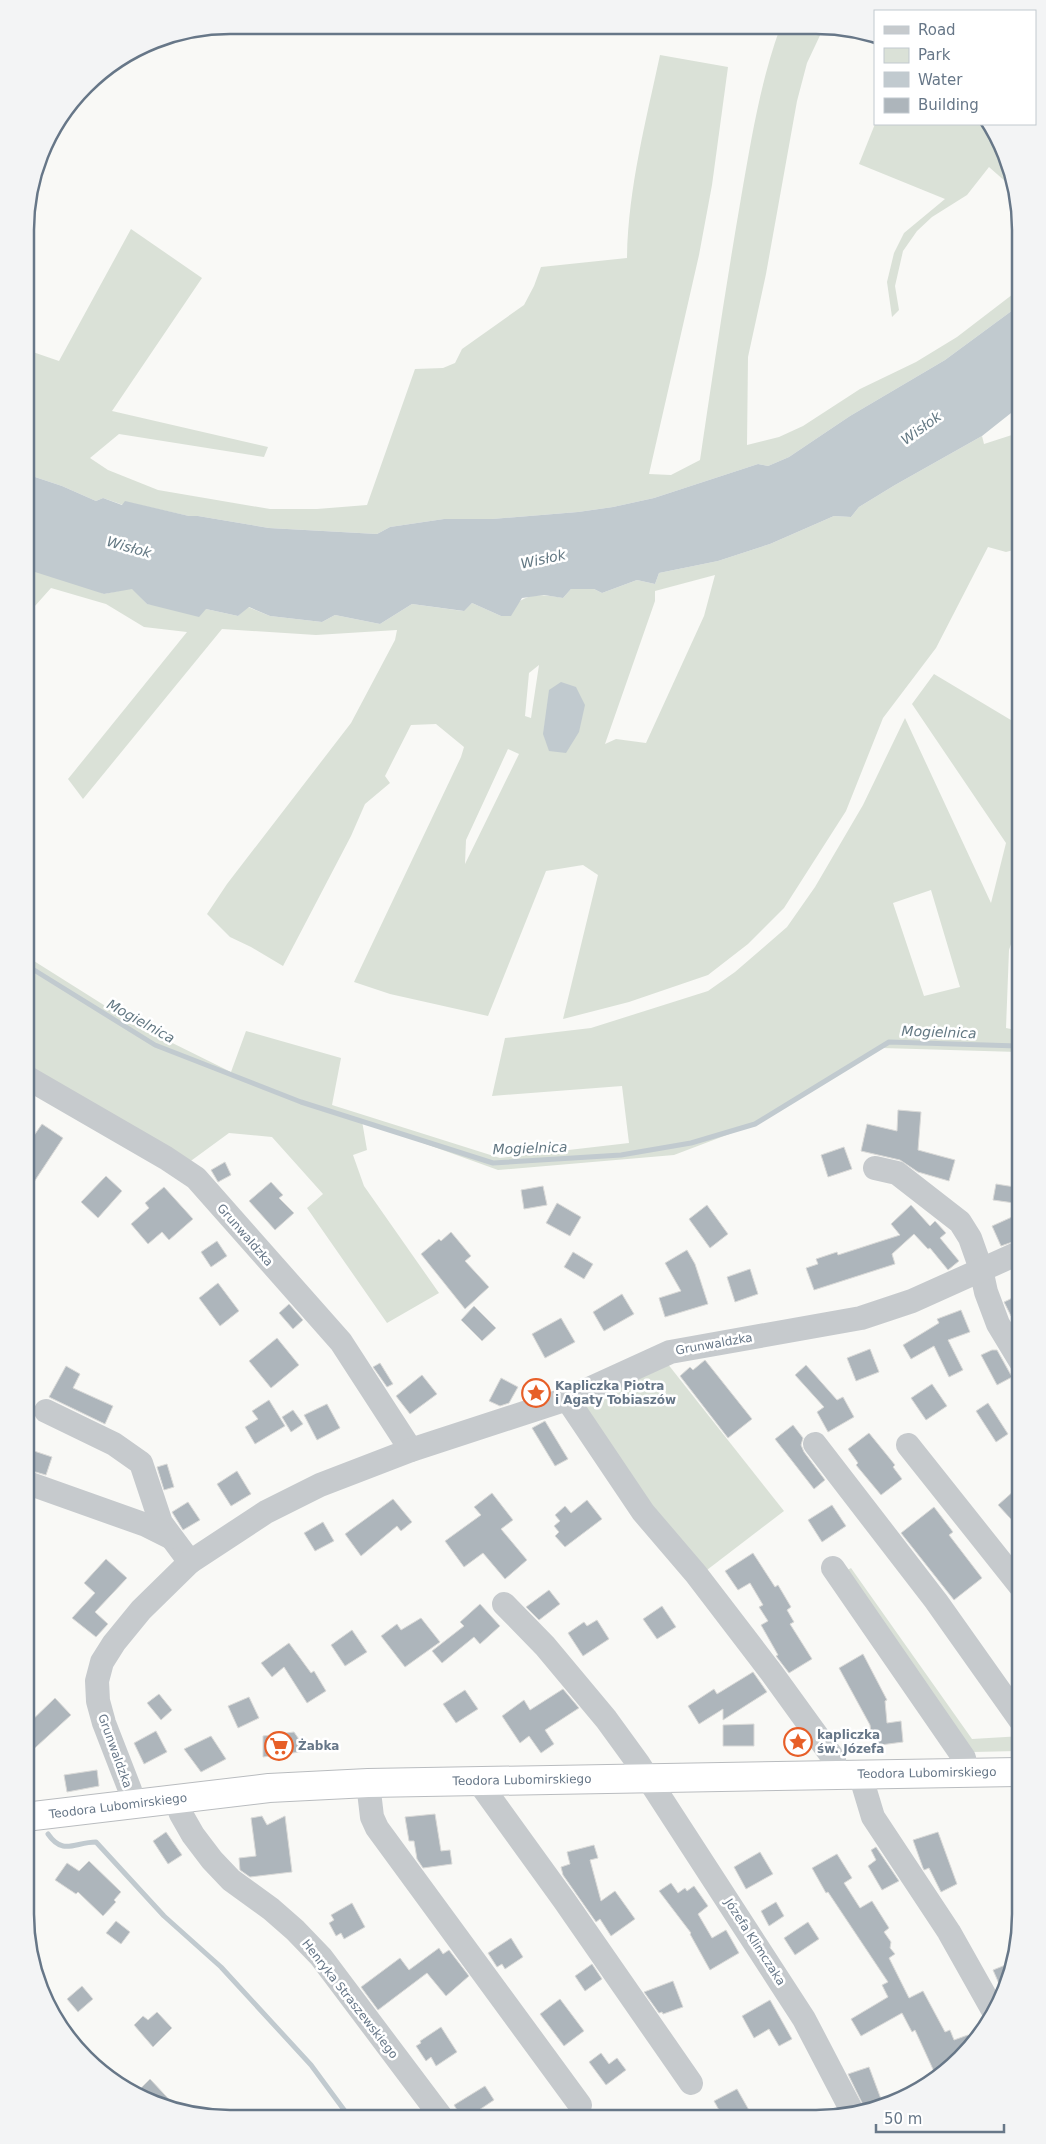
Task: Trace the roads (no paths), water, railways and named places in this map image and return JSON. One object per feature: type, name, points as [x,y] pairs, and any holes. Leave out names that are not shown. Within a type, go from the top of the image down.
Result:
[{"type":"highway","name":"Teodora Lubomirskiego","points":[[34,1816],[269,1788],[368,1783],[1012,1772]]},
{"type":"street","name":"Grunwaldzka","points":[[34,1082],[166,1158],[196,1178],[341,1342],[411,1450]]},
{"type":"street","points":[[875,1168],[898,1173],[960,1222],[970,1238],[981,1269],[986,1292],[998,1324],[1012,1347]]},
{"type":"street","name":"Grunwaldzka","points":[[132,1803],[130,1790],[98,1701],[97,1681],[102,1662],[114,1643],[141,1610],[190,1562],[266,1512],[320,1485],[411,1450],[567,1399],[670,1352],[861,1318],[912,1301],[1012,1256]]},
{"type":"street","points":[[567,1399],[643,1512],[696,1574],[771,1672],[834,1759],[864,1791],[874,1817],[949,1932],[990,2005]]},
{"type":"street","points":[[46,1411],[114,1444],[141,1464],[161,1524],[190,1562]]},
{"type":"street","points":[[815,1444],[936,1600],[1012,1708]]},
{"type":"street","points":[[908,1445],[1012,1574]]},
{"type":"street","points":[[34,1485],[146,1525],[170,1537]]},
{"type":"street","points":[[833,1568],[964,1758],[967,1772]]},
{"type":"street","name":"Józefa Klimczaka","points":[[504,1604],[545,1646],[588,1697],[606,1719],[647,1778],[804,2018],[850,2107]]},
{"type":"street","points":[[478,1781],[559,1892],[691,2083]]},
{"type":"street","points":[[368,1783],[372,1817],[377,1828],[580,2105]]},
{"type":"street","name":"Henryka Straszewskiego","points":[[175,1798],[181,1814],[193,1835],[212,1860],[231,1880],[271,1909],[295,1930],[321,1957],[436,2110]]},
{"type":"water","name":"Wisłok","points":[[1012,311],[1012,412],[982,436],[859,507],[851,517],[834,516],[770,544],[718,561],[659,573],[655,584],[637,580],[602,593],[594,589],[571,589],[563,598],[544,595],[522,598],[511,616],[501,616],[472,603],[464,611],[412,604],[380,624],[335,615],[322,622],[270,616],[249,607],[238,616],[206,609],[199,617],[147,604],[132,589],[104,594],[35,572],[34,570],[34,477],[62,486],[96,501],[103,498],[122,505],[125,501],[189,516],[269,528],[377,534],[390,527],[444,519],[492,519],[578,512],[654,498],[758,464],[768,466],[789,457],[850,416],[945,360]]},
{"type":"water","points":[[561,682],[576,687],[585,705],[579,732],[566,753],[549,751],[543,734],[549,690]]},
{"type":"waterway","name":"Mogielnica","points":[[34,970],[155,1045],[301,1102],[493,1163],[621,1155],[691,1143],[755,1124],[889,1042],[1012,1046]]},
{"type":"waterway","points":[[48,1834],[59,1845],[64,1846],[96,1842],[164,1916],[221,1967],[311,2065],[344,2110]]},
{"type":"place","name":"Kapliczka Piotra i Agaty Tobiaszów","points":[[536,1393]]},
{"type":"place","name":"kapliczka św. Józefa","points":[[798,1742]]},
{"type":"place","name":"Żabka","points":[[279,1746]]}]
